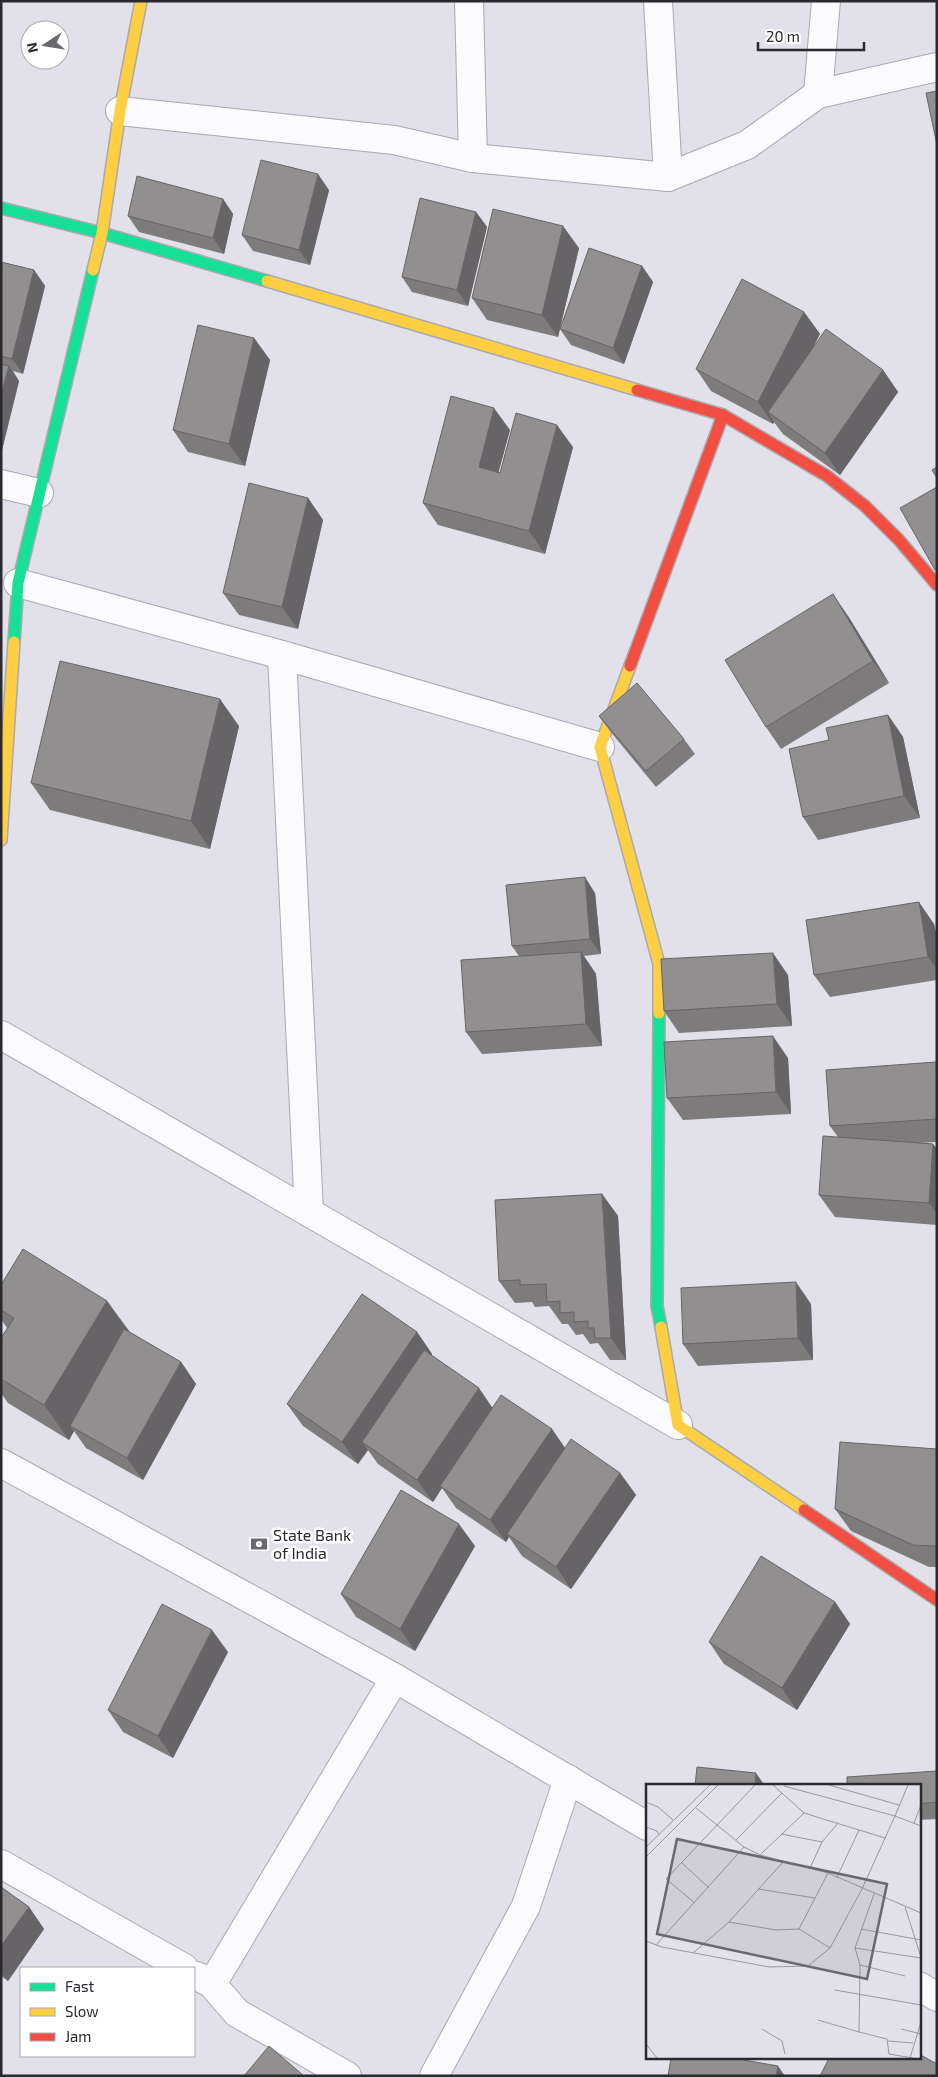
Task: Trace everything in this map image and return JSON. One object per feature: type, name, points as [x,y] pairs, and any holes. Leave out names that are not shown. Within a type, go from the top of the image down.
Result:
[{"type":"street","points":[[1,840],[4,758],[18,583],[102,233],[120,111],[141,1]]},
{"type":"street","points":[[469,1],[474,158]]},
{"type":"street","points":[[658,1],[668,177]]},
{"type":"street","points":[[818,94],[826,1]]},
{"type":"street","points":[[120,111],[394,140],[474,158],[668,177],[747,145],[818,94],[937,67]]},
{"type":"street","points":[[1,208],[102,233],[723,415],[827,476],[866,506],[899,540],[937,584]]},
{"type":"street","points":[[678,1425],[657,1306],[659,964],[600,747],[723,415]]},
{"type":"street","points":[[1,484],[39,493]]},
{"type":"street","points":[[18,583],[600,747]]},
{"type":"street","points":[[282,656],[309,1212]]},
{"type":"street","points":[[1,1035],[678,1425],[937,1600]]},
{"type":"street","points":[[1,1463],[396,1678],[646,1825]]},
{"type":"street","points":[[347,2076],[237,2014],[203,1979],[396,1678]]},
{"type":"street","points":[[434,2076],[526,1906],[568,1780]]},
{"type":"street","points":[[1,1864],[182,1967]]},
{"type":"street","points":[[920,1987],[937,1997]]},
{"type":"building","points":[[937,91],[937,145],[926,93]]},
{"type":"building","points":[[261,160],[318,174],[299,250],[242,235]]},
{"type":"building","points":[[137,176],[223,199],[213,238],[128,216]]},
{"type":"building","points":[[420,198],[476,212],[457,290],[402,277]]},
{"type":"building","points":[[493,209],[563,226],[542,315],[472,298]]},
{"type":"building","points":[[589,248],[642,266],[613,348],[560,329]]},
{"type":"building","points":[[1,262],[34,270],[12,359],[1,356]]},
{"type":"building","points":[[742,279],[804,312],[758,402],[696,369]]},
{"type":"building","points":[[198,325],[254,338],[229,444],[173,430]]},
{"type":"building","points":[[826,329],[883,370],[825,453],[768,412]]},
{"type":"building","points":[[1,364],[9,366],[1,395]]},
{"type":"building","points":[[451,396],[494,408],[479,467],[500,473],[516,413],[557,425],[529,531],[423,503]]},
{"type":"building","points":[[937,467],[937,478],[932,470]]},
{"type":"building","points":[[249,483],[308,498],[282,607],[223,593]]},
{"type":"building","points":[[937,487],[937,569],[935,570],[900,508]]},
{"type":"building","points":[[833,594],[873,661],[766,727],[725,660]]},
{"type":"building","points":[[60,661],[220,699],[191,821],[31,783]]},
{"type":"building","points":[[637,683],[684,739],[646,771],[599,716]]},
{"type":"building","points":[[888,715],[904,796],[803,817],[789,749],[829,740],[826,728]]},
{"type":"building","points":[[585,877],[590,939],[512,946],[506,885]]},
{"type":"building","points":[[919,902],[928,957],[814,975],[806,920]]},
{"type":"building","points":[[581,952],[586,1024],[466,1032],[461,960]]},
{"type":"building","points":[[773,953],[777,1004],[664,1011],[661,959]]},
{"type":"building","points":[[773,1036],[776,1092],[667,1098],[664,1042]]},
{"type":"building","points":[[936,1062],[937,1119],[830,1126],[826,1070]]},
{"type":"building","points":[[823,1136],[933,1144],[929,1203],[819,1195]]},
{"type":"building","points":[[602,1194],[611,1338],[595,1338],[594,1328],[588,1328],[588,1321],[574,1322],[574,1312],[560,1313],[560,1301],[547,1302],[546,1284],[520,1285],[520,1280],[499,1281],[495,1200]]},
{"type":"building","points":[[23,1249],[107,1301],[44,1405],[1,1379],[1,1338],[14,1318],[1,1310],[1,1285]]},
{"type":"building","points":[[796,1282],[798,1338],[683,1344],[681,1288]]},
{"type":"building","points":[[362,1294],[417,1332],[342,1442],[287,1404]]},
{"type":"building","points":[[124,1329],[181,1362],[127,1458],[70,1426]]},
{"type":"building","points":[[424,1350],[479,1388],[417,1480],[362,1442]]},
{"type":"building","points":[[501,1395],[552,1429],[490,1520],[440,1486]]},
{"type":"building","points":[[571,1439],[620,1473],[556,1567],[507,1534]]},
{"type":"building","points":[[840,1442],[937,1449],[937,1546],[913,1545],[835,1509]]},
{"type":"building","points":[[401,1490],[459,1524],[400,1629],[341,1594]]},
{"type":"building","points":[[761,1556],[835,1602],[782,1688],[709,1642]]},
{"type":"building","points":[[162,1604],[212,1630],[158,1736],[108,1710]]},
{"type":"building","points":[[697,1767],[756,1773],[755,1784],[695,1784]]},
{"type":"building","points":[[937,1771],[937,1802],[920,1804],[920,1784],[847,1784],[847,1777]]},
{"type":"building","points":[[1,1887],[29,1907],[1,1946]]},
{"type":"building","points":[[269,2046],[304,2076],[244,2076]]},
{"type":"building","points":[[920,2055],[937,2064],[937,2076],[820,2076],[828,2060],[920,2060]]},
{"type":"building","points":[[671,2060],[744,2060],[778,2066],[776,2076],[668,2076]]},
{"type":"traffic: fast","points":[[1,208],[102,233],[267,281]]},
{"type":"traffic: fast","points":[[14,642],[18,583],[93,270]]},
{"type":"traffic: fast","points":[[659,1013],[657,1306],[661,1327]]},
{"type":"traffic: slow","points":[[93,270],[102,233],[120,111],[141,1]]},
{"type":"traffic: slow","points":[[267,281],[637,390]]},
{"type":"traffic: slow","points":[[1,840],[14,642]]},
{"type":"traffic: slow","points":[[630,666],[600,747],[659,964],[659,1013]]},
{"type":"traffic: slow","points":[[661,1327],[678,1425],[804,1510]]},
{"type":"traffic: jam","points":[[637,390],[723,415],[827,476],[865,506],[899,540],[937,585]]},
{"type":"traffic: jam","points":[[630,666],[723,415]]},
{"type":"traffic: jam","points":[[804,1510],[937,1600]]},
{"type":"place","name":"State Bank of India","points":[[259,1544]]}]
